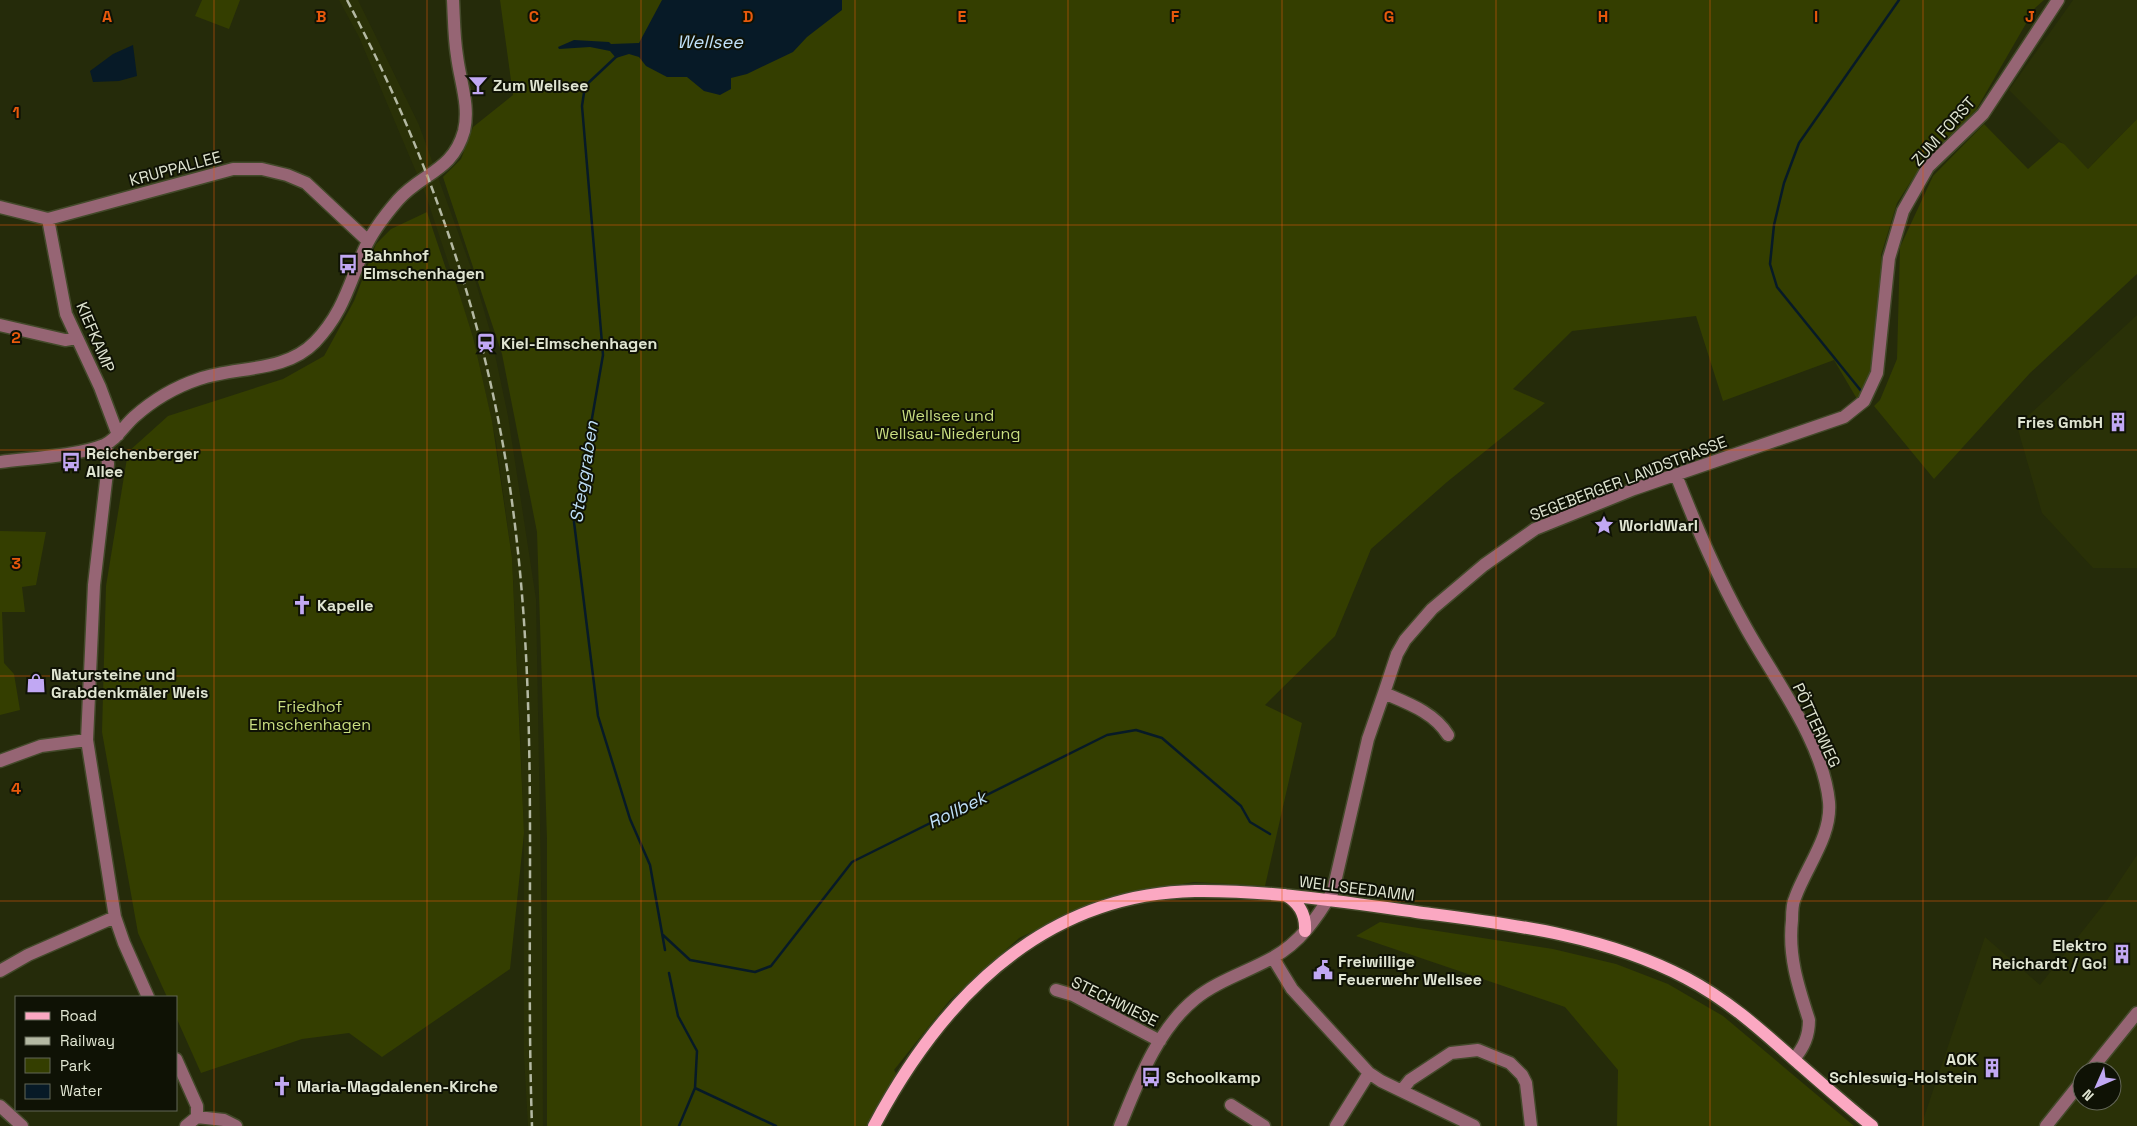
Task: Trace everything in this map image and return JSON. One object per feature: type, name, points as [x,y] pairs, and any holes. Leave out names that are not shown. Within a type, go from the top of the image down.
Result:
[{"type":"main road","name":"WELLSEEDAMM","points":[[874,1126],[910,1064],[948,1013],[995,967],[1043,935],[1094,910],[1126,900],[1197,891],[1283,895],[1327,900],[1521,927],[1621,949],[1686,978],[1722,999],[1746,1017],[1872,1126]]},
{"type":"main road","points":[[1283,895],[1296,903],[1303,912],[1305,931]]},
{"type":"street","points":[[0,462],[86,451],[106,445],[132,418],[165,394],[199,379],[236,369],[269,366],[290,359],[315,343],[347,297],[368,241],[399,199],[440,169],[453,155],[463,133],[466,120],[464,94],[454,33],[454,0]]},
{"type":"street","name":"ZUM FORST","points":[[1856,410],[1870,391],[1877,373],[1889,258],[1903,210],[1928,167],[1983,114],[2058,0]]},
{"type":"street","name":"KRUPPALLEE","points":[[0,207],[48,219],[233,169],[262,169],[287,175],[306,183],[368,241]]},
{"type":"street","name":"KIEFKAMP","points":[[48,219],[66,314],[100,387],[118,434]]},
{"type":"street","points":[[0,325],[66,340],[76,338]]},
{"type":"street","name":"SEGEBERGER LANDSTRASSE","points":[[1120,1126],[1134,1091],[1160,1041],[1180,1012],[1195,998],[1215,986],[1273,958],[1296,942],[1333,891],[1368,739],[1397,654],[1410,632],[1432,609],[1515,541],[1553,521],[1676,474],[1844,418],[1856,410]]},
{"type":"street","points":[[106,445],[108,464],[94,585],[88,740],[115,917],[124,943],[148,996]]},
{"type":"street","name":"PÖTTERWEG","points":[[1676,474],[1709,558],[1746,629],[1793,709],[1821,765],[1826,782],[1829,804],[1824,835],[1794,900],[1790,936],[1791,955],[1809,1028],[1804,1046],[1794,1059]]},
{"type":"street","points":[[1384,693],[1426,712],[1442,726],[1448,735]]},
{"type":"street","points":[[0,762],[41,746],[88,740]]},
{"type":"street","points":[[0,971],[28,955],[115,917]]},
{"type":"street","points":[[1273,958],[1292,989],[1369,1073],[1469,1125]]},
{"type":"street","name":"STECHWIESE","points":[[1056,990],[1074,995],[1160,1041]]},
{"type":"street","points":[[2098,1061],[2137,1013]]},
{"type":"street","points":[[1402,1090],[1410,1080],[1451,1053],[1478,1050],[1510,1063],[1522,1074],[1526,1083],[1530,1126]]},
{"type":"street","points":[[178,1064],[197,1111],[236,1126]]},
{"type":"street","points":[[1336,1126],[1369,1073]]},
{"type":"street","points":[[2046,1126],[2072,1094]]},
{"type":"street","points":[[1231,1105],[1264,1126]]},
{"type":"street","points":[[0,1106],[22,1126]]},
{"type":"street","points":[[186,1126],[197,1111]]},
{"type":"shaded area","points":[[339,0],[358,0],[419,125],[474,276],[490,331],[508,416],[536,599],[542,936],[543,1126],[528,1126],[524,1056],[524,833],[512,558],[496,441],[473,337],[425,193],[359,37]]},
{"type":"shaded area","points":[[2073,0],[2137,0],[2137,119],[2088,169],[2009,90]]},
{"type":"shaded area","points":[[2137,315],[2137,568],[2093,568],[2042,513],[2017,426]]},
{"type":"shaded area","points":[[2137,855],[2137,1126],[1921,1126],[1985,937],[2040,985],[2107,900]]},
{"type":"green space","points":[[202,0],[240,0],[229,29],[195,16]]},
{"type":"green space","name":"Wellsee und Wellsau-Niederung","points":[[500,0],[2044,0],[2035,8],[1976,110],[1924,161],[1897,203],[1881,255],[1884,354],[1860,404],[1834,360],[1723,401],[1696,316],[1572,331],[1513,389],[1545,403],[1447,482],[1371,549],[1335,636],[1265,705],[1302,723],[1265,886],[1194,882],[1108,897],[1019,938],[950,1000],[894,1070],[897,1075],[886,1093],[871,1126],[547,1126],[547,839],[537,532],[502,354],[443,177],[461,159],[473,127],[513,95]]},
{"type":"green space","points":[[2137,119],[2137,274],[2030,373],[1934,479],[1874,406],[1880,400],[1897,359],[1900,247],[1933,176],[1984,124],[2028,169],[2059,142],[2064,144],[2088,169]]},
{"type":"green space","name":"Friedhof Elmschenhagen","points":[[427,212],[448,275],[453,274],[473,337],[492,421],[512,558],[524,833],[510,969],[382,1057],[349,1033],[302,1039],[201,1073],[178,1021],[178,996],[167,996],[138,933],[102,732],[106,586],[128,452],[168,416],[283,379],[324,356],[354,301],[376,244],[391,229]]},
{"type":"green space","points":[[0,531],[46,532],[36,585],[22,587],[25,612],[2,612],[4,663],[14,674],[20,710],[0,715]]},
{"type":"green space","points":[[1380,922],[1553,949],[1616,964],[1668,984],[1723,1016],[1854,1126],[1617,1126],[1618,1070],[1565,1007],[1356,936]]},
{"type":"water","name":"Wellsee","points":[[662,0],[842,0],[842,10],[807,37],[793,52],[747,74],[731,78],[731,89],[720,95],[704,91],[687,77],[667,77],[646,66],[639,57],[629,54],[616,58],[610,51],[590,47],[559,49],[558,47],[574,40],[609,42],[611,44],[639,43]]},
{"type":"water","points":[[133,45],[137,76],[119,81],[93,82],[90,71],[113,54]]},
{"type":"waterway","points":[[1862,392],[1777,287],[1770,264],[1774,225],[1784,183],[1799,143],[1899,0]]},
{"type":"waterway","name":"Steggraben","points":[[618,55],[585,86],[582,106],[603,355],[574,522],[598,716],[630,819],[650,865],[665,950]]},
{"type":"waterway","name":"Rollbek","points":[[663,935],[690,960],[755,972],[771,966],[852,862],[1107,735],[1136,730],[1162,738],[1241,806],[1250,822],[1270,834]]},
{"type":"waterway","name":"Steggraben","points":[[669,973],[678,1016],[697,1051],[695,1088],[679,1126]]},
{"type":"waterway","points":[[695,1088],[776,1126]]},
{"type":"railway","points":[[347,0],[379,63],[408,127],[457,259],[477,327],[493,395],[506,464],[516,534],[527,681],[532,1126]]},
{"type":"place","name":"Zum Wellsee","points":[[478,85]]},
{"type":"place","name":"Bahnhof Elmschenhagen","points":[[348,264]]},
{"type":"place","name":"Kiel-Elmschenhagen","points":[[486,343]]},
{"type":"place","name":"Fries GmbH","points":[[2118,422]]},
{"type":"place","name":"Reichenberger Allee","points":[[71,462]]},
{"type":"place","name":"WorldWarI","points":[[1604,525]]},
{"type":"place","name":"Kapelle","points":[[302,605]]},
{"type":"place","name":"Natursteine und Grabdenkmäler Weis","points":[[36,683]]},
{"type":"place","name":"Elektro Reichardt / Go!","points":[[2122,954]]},
{"type":"place","name":"Freiwillige Feuerwehr Wellsee","points":[[1323,970]]},
{"type":"place","name":"AOK Schleswig-Holstein","points":[[1992,1068]]},
{"type":"place","name":"Schoolkamp","points":[[1151,1077]]},
{"type":"place","name":"Maria-Magdalenen-Kirche","points":[[282,1086]]}]
